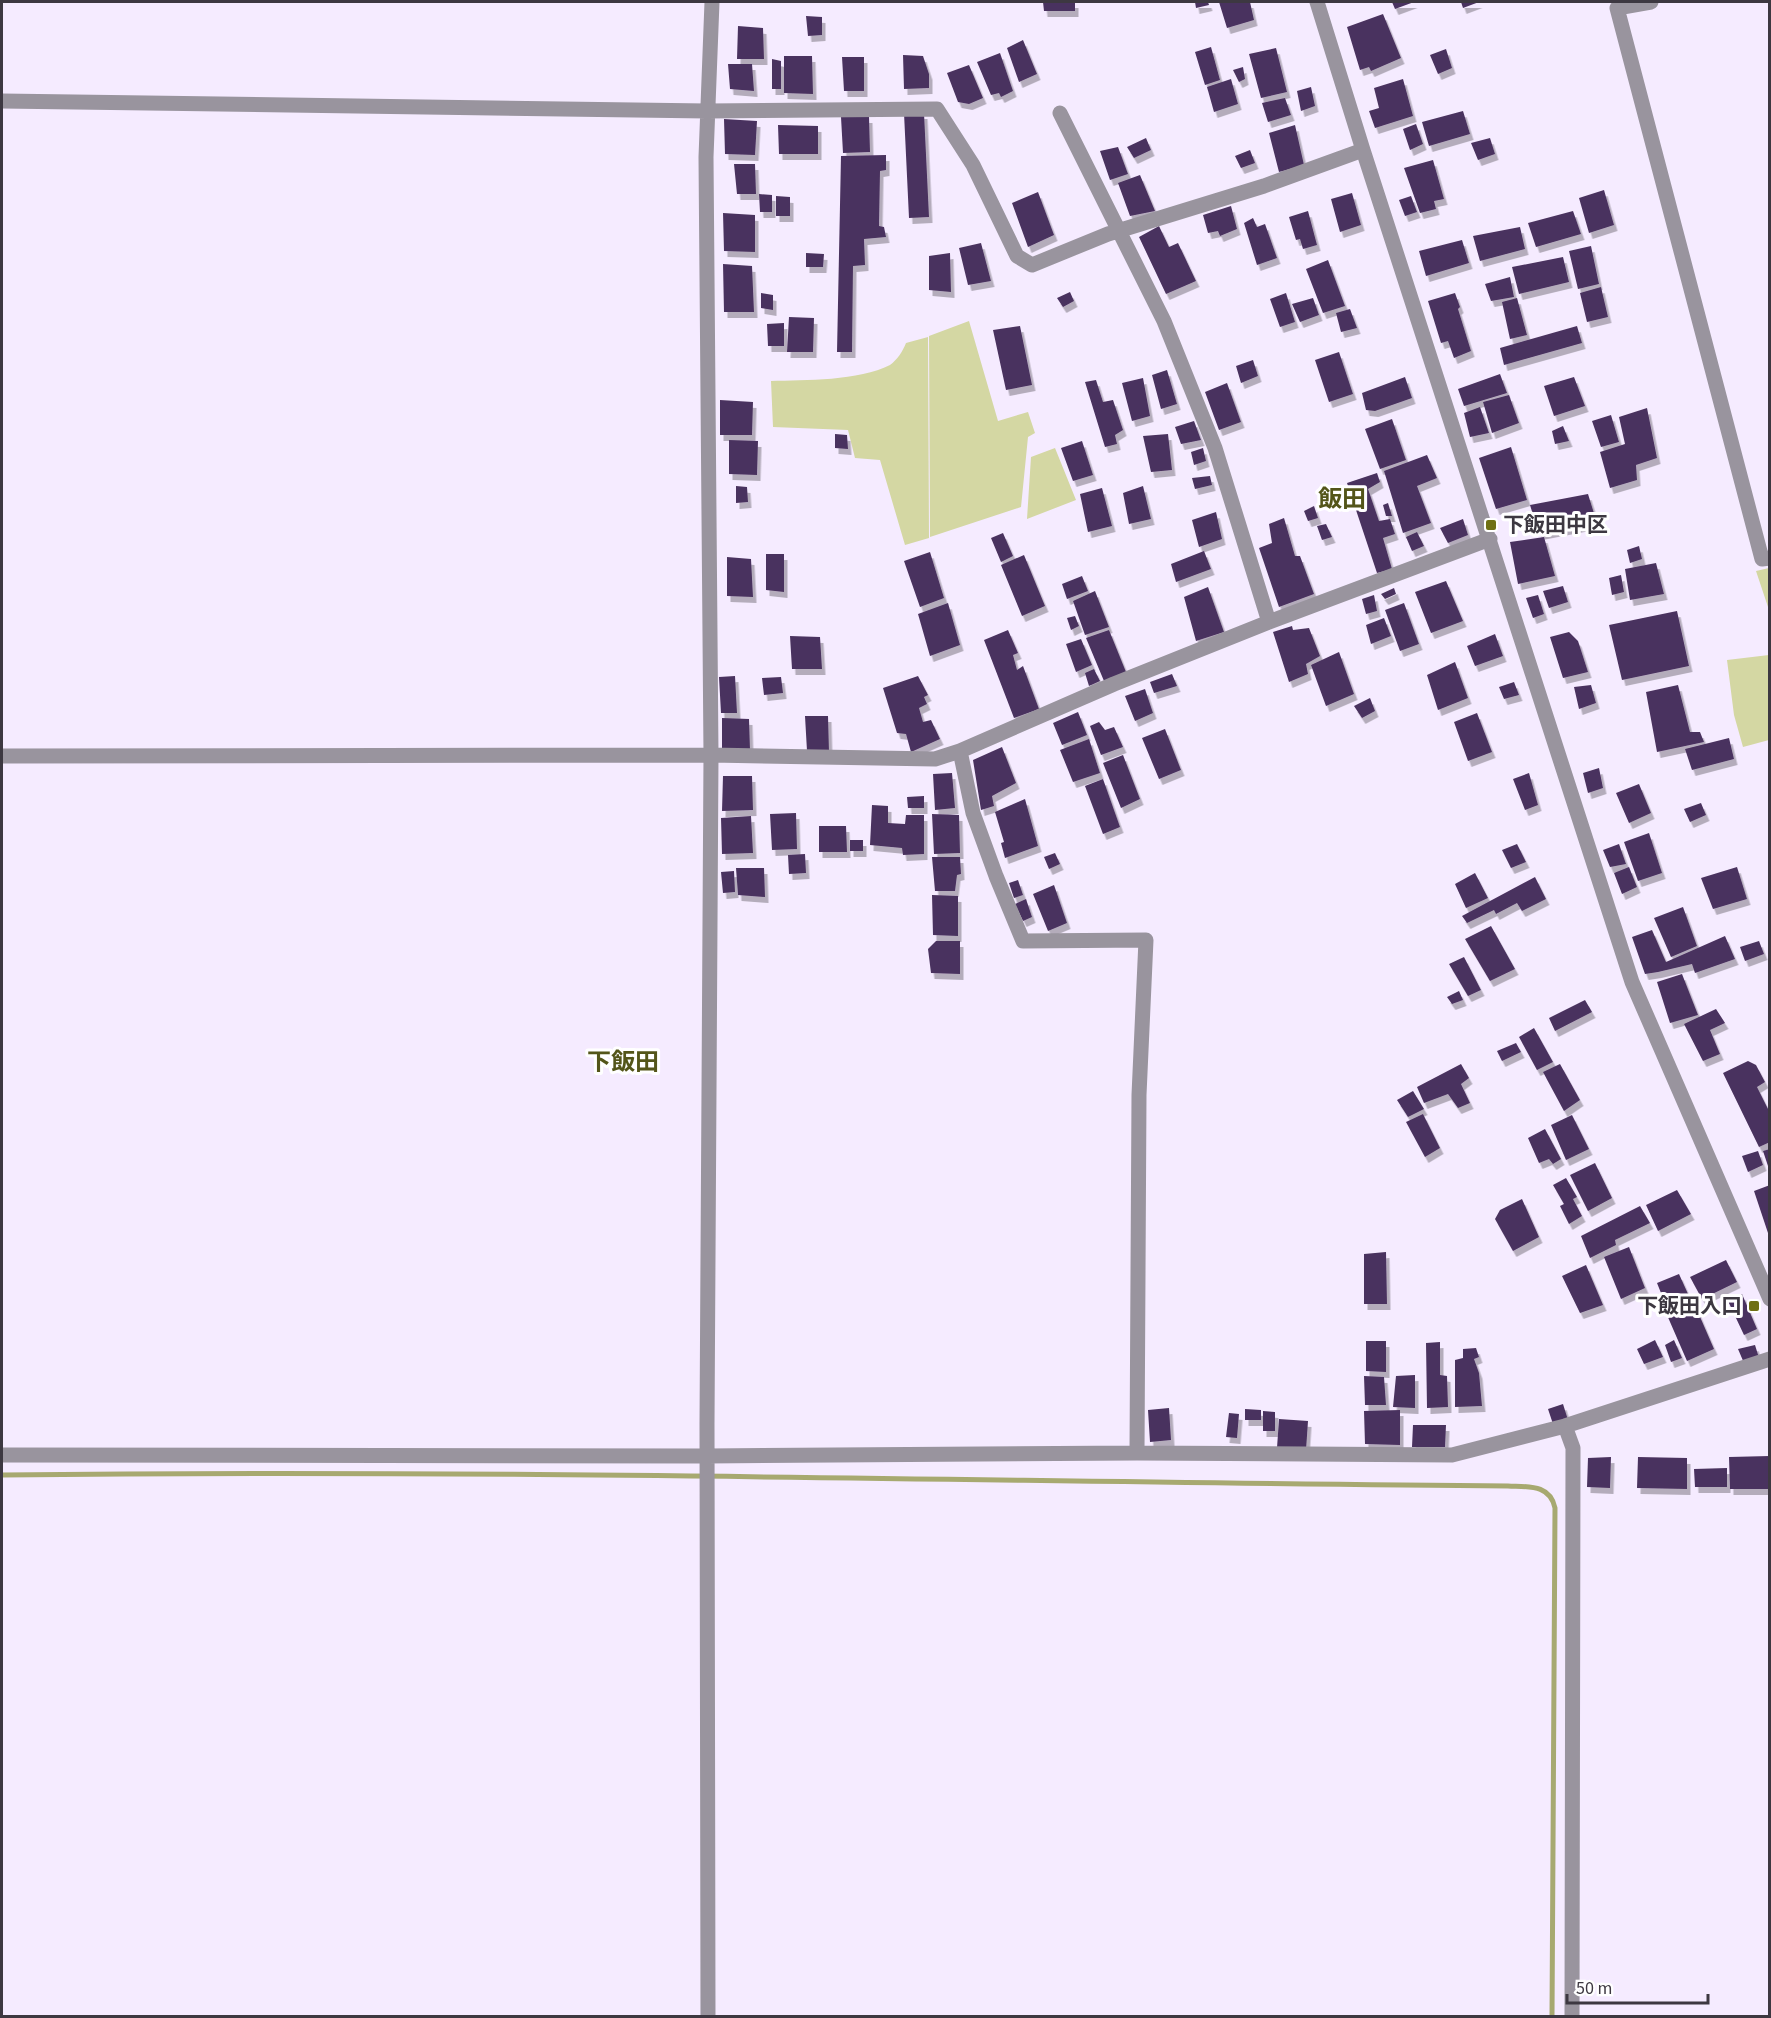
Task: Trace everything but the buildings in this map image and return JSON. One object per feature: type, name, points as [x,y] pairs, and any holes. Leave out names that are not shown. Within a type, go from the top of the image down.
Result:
[{"type":"street","points":[[708,2016],[707,1460],[711,755],[706,157],[712,2]]},
{"type":"street","points":[[1317,2],[1632,982],[1770,1299]]},
{"type":"street","points":[[1651,2],[1617,8],[1762,559],[1770,558]]},
{"type":"street","points":[[2,101],[707,111],[937,109],[973,165],[1017,256],[1032,265],[1119,230],[1264,186],[1363,150]]},
{"type":"street","points":[[1060,112],[1164,321],[1215,448],[1269,622]]},
{"type":"street","points":[[2,756],[711,755],[935,759],[960,752],[1114,684],[1269,622],[1490,539]]},
{"type":"street","points":[[960,752],[973,813],[1023,941],[1146,940],[1140,1095],[1137,1454]]},
{"type":"street","points":[[2,1455],[707,1460],[1137,1454],[1452,1455],[1565,1426],[1770,1359]]},
{"type":"street","points":[[1565,1426],[1573,1448],[1572,2016]]},
{"type":"green space","points":[[969,321],[998,421],[1028,412],[1035,433],[1028,437],[1021,507],[930,537],[929,336]]},
{"type":"green space","points":[[928,337],[929,538],[905,545],[880,460],[855,458],[848,430],[773,427],[771,381],[832,379],[863,374],[893,363],[906,343]]},
{"type":"green space","points":[[1055,448],[1076,500],[1027,519],[1031,457]]},
{"type":"green space","points":[[1770,568],[1769,610],[1756,571]]},
{"type":"green space","points":[[1769,655],[1769,740],[1743,747],[1734,715],[1727,660]]},
{"type":"waterway","points":[[2,1475],[567,1475],[1537,1488],[1548,1495],[1555,1508],[1552,2016]]},
{"type":"place","name":"下飯田中区","points":[[1491,525]]},
{"type":"place","name":"下飯田入口","points":[[1754,1306]]},
{"type":"district","name":"飯田","points":[[1342,499]]},
{"type":"district","name":"下飯田","points":[[623,1062]]}]
